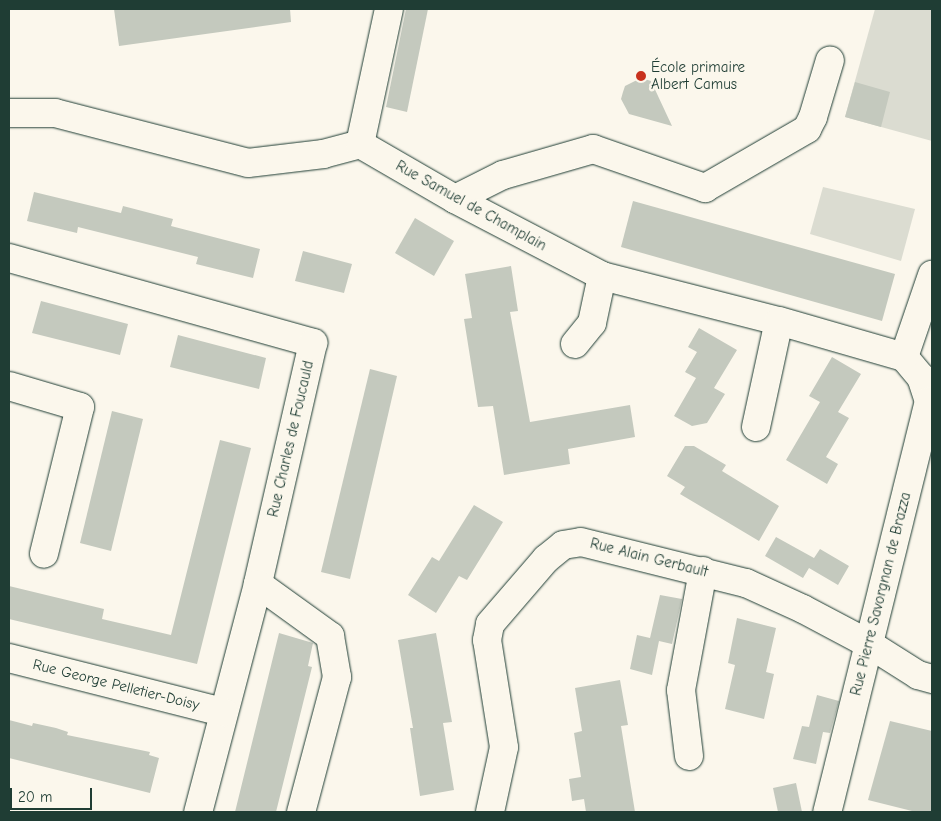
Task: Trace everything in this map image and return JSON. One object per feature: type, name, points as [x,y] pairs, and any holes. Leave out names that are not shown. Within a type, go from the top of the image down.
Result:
[{"type":"street","points":[[9,114],[55,113],[248,163],[323,154],[360,144],[389,9]]},
{"type":"street","points":[[456,199],[503,175],[593,148],[706,188],[807,129],[813,117],[830,60]]},
{"type":"street","name":"Rue Samuel de Champlain","points":[[360,144],[456,199],[602,276],[779,321],[912,367]]},
{"type":"street","name":"Rue Charles de Foucauld","points":[[9,258],[313,343],[258,584],[198,812]]},
{"type":"street","points":[[912,367],[932,275]]},
{"type":"street","points":[[575,344],[592,323],[602,276]]},
{"type":"street","points":[[756,427],[779,321]]},
{"type":"street","name":"Rue Pierre Savorgnan de Brazza","points":[[827,812],[929,400],[912,367]]},
{"type":"street","points":[[9,386],[80,407],[44,554]]},
{"type":"street","name":"Rue Alain Gerbault","points":[[490,812],[504,747],[487,640],[490,624],[546,559],[563,545],[581,542],[746,583],[803,609],[869,644],[918,675],[932,678]]},
{"type":"street","points":[[689,756],[681,690],[703,571]]},
{"type":"street","points":[[258,584],[330,636],[337,676],[301,812]]},
{"type":"street","name":"Rue George Pelletier-Doisy","points":[[9,658],[224,712]]},
{"type":"shaded area","points":[[875,9],[932,9],[932,141],[845,117]]},
{"type":"shaded area","points":[[823,187],[915,209],[901,261],[810,234]]},
{"type":"building","points":[[114,9],[290,9],[291,22],[119,46]]},
{"type":"building","points":[[406,9],[428,9],[407,112],[386,107]]},
{"type":"building","points":[[641,78],[651,81],[672,126],[629,114],[621,99],[625,86]]},
{"type":"building","points":[[855,82],[890,92],[881,127],[845,117]]},
{"type":"building","points":[[34,192],[121,213],[123,206],[173,219],[171,226],[260,249],[253,278],[196,264],[198,257],[78,227],[77,233],[27,221]]},
{"type":"building","points":[[633,201],[895,274],[882,321],[621,247]]},
{"type":"building","points":[[415,218],[454,241],[434,276],[395,253]]},
{"type":"building","points":[[303,251],[352,264],[344,293],[295,281]]},
{"type":"building","points":[[511,266],[518,311],[510,312],[530,422],[630,405],[635,437],[568,449],[570,464],[504,475],[493,406],[478,407],[464,319],[472,318],[465,274]]},
{"type":"building","points":[[41,301],[128,324],[120,355],[32,333]]},
{"type":"building","points":[[699,328],[737,350],[714,388],[725,394],[707,423],[692,426],[674,416],[696,378],[685,372],[697,352],[688,347]]},
{"type":"building","points":[[178,335],[266,358],[259,389],[170,367]]},
{"type":"building","points":[[832,357],[861,374],[838,412],[849,418],[826,457],[838,464],[827,484],[786,460],[820,402],[809,396]]},
{"type":"building","points":[[370,369],[397,376],[350,579],[321,572]]},
{"type":"building","points":[[112,411],[143,419],[111,551],[80,543]]},
{"type":"building","points":[[220,440],[251,448],[197,664],[9,619],[9,586],[104,609],[102,619],[171,635]]},
{"type":"building","points":[[685,446],[694,446],[726,465],[722,471],[779,506],[759,541],[680,494],[685,487],[667,476]]},
{"type":"building","points":[[474,505],[503,522],[467,580],[459,576],[436,613],[408,595],[432,557],[439,561]]},
{"type":"building","points":[[776,537],[814,558],[820,549],[849,566],[838,585],[809,568],[803,578],[765,556]]},
{"type":"building","points":[[660,595],[682,599],[672,644],[659,641],[652,675],[630,669],[637,635],[650,638]]},
{"type":"building","points":[[737,618],[776,628],[766,672],[774,674],[764,719],[725,709],[735,665],[728,663]]},
{"type":"building","points":[[279,633],[313,643],[308,666],[312,667],[276,812],[235,812]]},
{"type":"building","points":[[436,633],[452,722],[443,723],[454,790],[420,796],[410,728],[413,728],[398,640]]},
{"type":"building","points":[[620,680],[628,725],[621,726],[635,812],[586,812],[584,799],[572,801],[569,779],[581,777],[574,733],[582,731],[575,688]]},
{"type":"building","points":[[817,695],[839,701],[830,733],[823,732],[816,764],[793,759],[802,726],[809,727]]},
{"type":"building","points":[[9,720],[32,726],[33,723],[56,728],[68,732],[67,735],[150,752],[149,755],[159,758],[150,793],[9,758]]},
{"type":"building","points":[[890,721],[932,731],[932,812],[916,812],[868,800]]},
{"type":"building","points":[[796,783],[802,812],[778,812],[773,788]]},
{"type":"place","name":"École primaire Albert Camus","points":[[641,76]]}]
